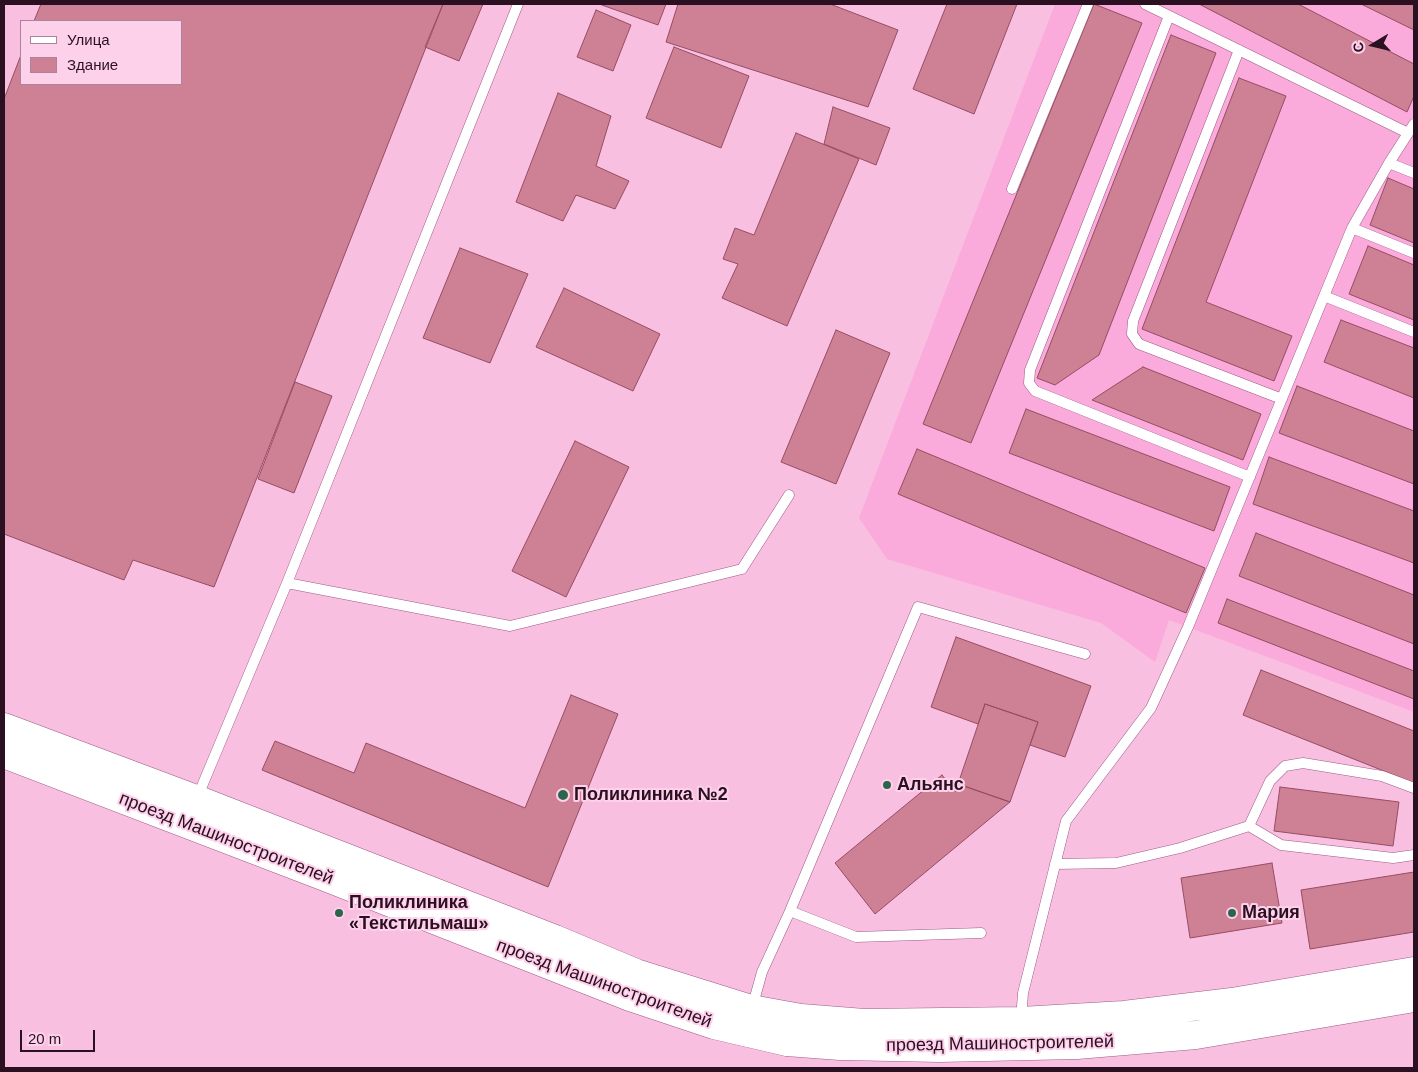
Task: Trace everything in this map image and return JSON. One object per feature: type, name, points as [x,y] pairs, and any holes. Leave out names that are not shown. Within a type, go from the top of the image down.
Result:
[{"type":"main road","points":[[4,727],[191,811]]},
{"type":"main road","name":"проезд Машиностроителей","points":[[4,754],[191,811],[555,939],[636,973],[751,1009],[801,1018],[864,1023],[1021,1021],[1124,1015],[1222,1003],[1414,971]]},
{"type":"main road","name":"проезд Машиностроителей","points":[[191,811],[630,996],[714,1025],[786,1042],[840,1046],[940,1048],[1077,1045],[1196,1035],[1414,998]]},
{"type":"lane","points":[[191,811],[287,583],[518,4]]},
{"type":"lane","points":[[1012,189],[1088,4]]},
{"type":"lane","points":[[1021,1021],[1023,993],[1066,822],[1151,708],[1188,627],[1352,228],[1411,129],[1239,50],[1145,4]]},
{"type":"lane","points":[[1169,16],[1030,370],[1029,383],[1035,391],[1250,477]]},
{"type":"lane","points":[[1239,50],[1133,321],[1132,334],[1139,344],[1282,398]]},
{"type":"lane","points":[[1389,163],[1414,173]]},
{"type":"lane","points":[[1352,228],[1414,253]]},
{"type":"lane","points":[[1324,296],[1414,332]]},
{"type":"lane","points":[[287,583],[510,626],[742,569],[789,495]]},
{"type":"lane","points":[[751,1009],[762,972],[790,911],[918,607],[1085,654]]},
{"type":"lane","points":[[1055,864],[1116,863],[1180,848],[1249,826],[1270,781],[1285,766],[1303,763],[1382,776],[1414,788]]},
{"type":"lane","points":[[1249,826],[1281,845],[1393,858],[1414,855]]},
{"type":"lane","points":[[790,911],[856,937],[981,932]]},
{"type":"shaded area","points":[[1055,4],[1414,4],[1414,712],[1169,620],[1155,662],[1101,623],[887,559],[859,518]]},
{"type":"building","points":[[41,4],[443,4],[214,587],[133,560],[124,580],[4,534],[4,99],[20,58],[20,85],[182,85],[182,20],[34,20]]},
{"type":"building","points":[[443,4],[483,4],[459,61],[425,47]]},
{"type":"building","points":[[599,4],[666,4],[658,25]]},
{"type":"building","points":[[678,4],[830,4],[898,30],[868,107],[666,42]]},
{"type":"building","points":[[947,4],[1017,4],[974,114],[913,89]]},
{"type":"building","points":[[1094,4],[1142,23],[971,443],[923,424]]},
{"type":"building","points":[[1199,4],[1298,4],[1414,64],[1414,96],[1407,112]]},
{"type":"building","points":[[1361,4],[1414,4],[1414,30]]},
{"type":"building","points":[[596,10],[631,25],[613,71],[577,57]]},
{"type":"building","points":[[1171,35],[1216,53],[1099,355],[1055,385],[1037,378]]},
{"type":"building","points":[[674,47],[749,76],[721,148],[646,118]]},
{"type":"building","points":[[1239,78],[1286,96],[1206,302],[1292,336],[1274,381],[1142,329]]},
{"type":"building","points":[[558,93],[611,116],[596,166],[629,181],[615,209],[576,195],[563,221],[516,202]]},
{"type":"building","points":[[833,107],[890,128],[876,165],[824,144]]},
{"type":"building","points":[[796,133],[859,159],[787,326],[722,298],[738,264],[723,259],[735,228],[754,235]]},
{"type":"building","points":[[1388,178],[1414,189],[1414,243],[1370,225]]},
{"type":"building","points":[[1368,246],[1414,265],[1414,320],[1349,294]]},
{"type":"building","points":[[460,248],[528,274],[490,363],[423,338]]},
{"type":"building","points":[[564,288],[660,334],[633,391],[536,347]]},
{"type":"building","points":[[1341,320],[1414,348],[1414,398],[1324,362]]},
{"type":"building","points":[[836,330],[890,353],[836,484],[781,462]]},
{"type":"building","points":[[1143,367],[1261,414],[1243,460],[1092,400]]},
{"type":"building","points":[[295,382],[332,396],[294,493],[258,479]]},
{"type":"building","points":[[1297,386],[1414,431],[1414,484],[1279,433]]},
{"type":"building","points":[[1026,409],[1230,487],[1214,531],[1009,453]]},
{"type":"building","points":[[575,441],[629,467],[566,597],[512,571]]},
{"type":"building","points":[[917,449],[1205,568],[1186,613],[898,494]]},
{"type":"building","points":[[1269,457],[1414,511],[1414,563],[1253,504]]},
{"type":"building","points":[[1256,533],[1414,595],[1414,644],[1239,576]]},
{"type":"building","points":[[1227,599],[1414,671],[1414,699],[1218,623]]},
{"type":"building","points":[[956,637],[1091,686],[1065,757],[1030,745],[1038,722],[985,704],[978,724],[931,707]]},
{"type":"building","points":[[1261,670],[1414,731],[1414,783],[1243,715]]},
{"type":"building","points":[[571,695],[618,714],[548,887],[262,770],[275,741],[354,773],[366,743],[525,808]]},
{"type":"building","points":[[985,704],[1038,722],[1010,802],[958,784]]},
{"type":"building","points":[[942,775],[956,792],[958,784],[1010,802],[875,914],[835,863]]},
{"type":"building","points":[[1280,787],[1399,802],[1393,846],[1274,831]]},
{"type":"building","points":[[1272,863],[1282,923],[1190,938],[1181,878]]},
{"type":"building","points":[[1414,872],[1414,932],[1310,949],[1301,890]]},
{"type":"place","name":"Альянс","points":[[887,785]]},
{"type":"place","name":"Поликлиника №2","points":[[563,795]]},
{"type":"place","name":"Поликлиника «Текстильмаш»","points":[[339,913]]},
{"type":"place","name":"Мария","points":[[1232,913]]}]
